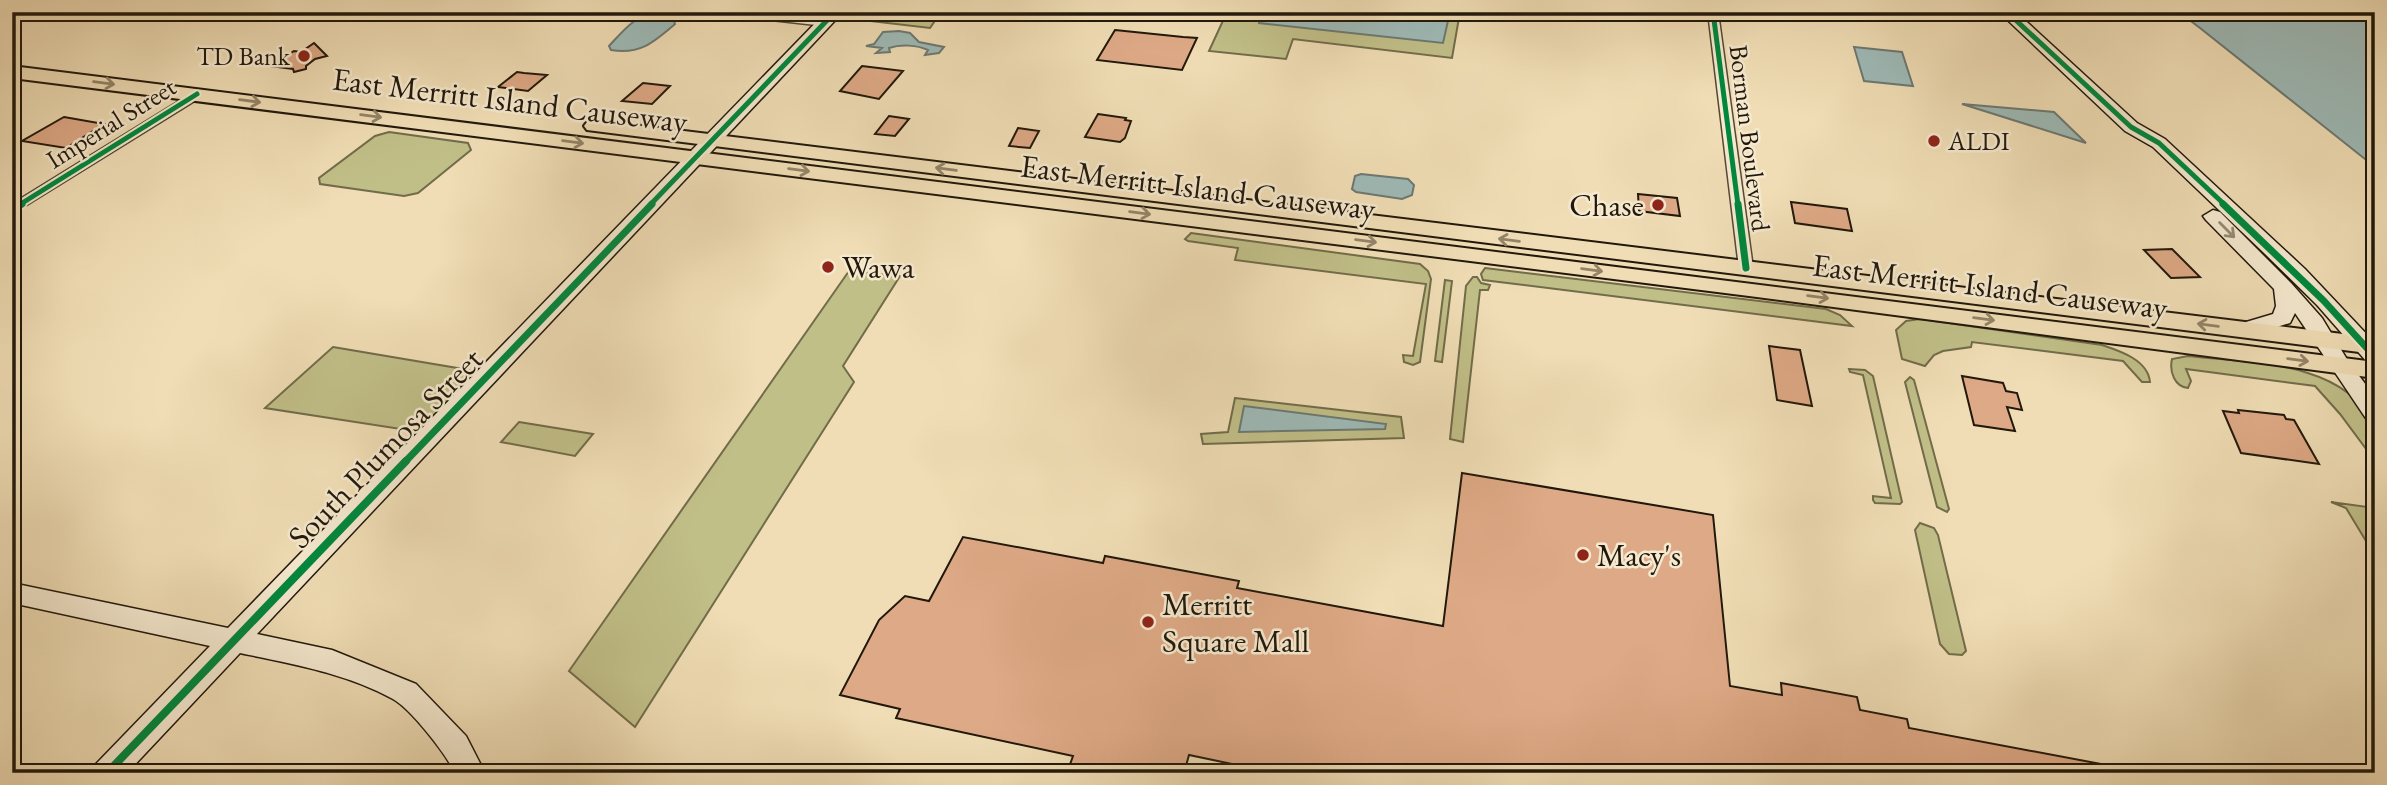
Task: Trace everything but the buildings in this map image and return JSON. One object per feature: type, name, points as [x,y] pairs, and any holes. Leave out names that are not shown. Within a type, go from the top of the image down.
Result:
[{"type":"main road","name":"East Merritt Island Causeway","points":[[12,56],[712,140],[1034,190],[1658,278],[2375,370]]},
{"type":"main road","points":[[12,70],[82,65]]},
{"type":"main road","name":"East Merritt Island Causeway","points":[[12,70],[932,187],[1034,190],[1055,195],[1129,193],[2372,345]]},
{"type":"main road","points":[[1658,278],[1728,279],[1739,276],[1746,268]]},
{"type":"main road","points":[[1868,304],[1899,297],[1921,296],[2008,302]]},
{"type":"street","points":[[726,12],[830,18]]},
{"type":"street","name":"Borman Boulevard","points":[[1713,12],[1746,268]]},
{"type":"street","points":[[2007,12],[2131,127],[2159,143],[2372,345]]},
{"type":"street","name":"South Plumosa Street","points":[[107,773],[830,18]]},
{"type":"street","name":"Imperial Street","points":[[12,210],[197,94]]},
{"type":"street","points":[[2131,127],[2139,143],[2284,287],[2315,324],[2339,365],[2375,414]]},
{"type":"street","points":[[2244,330],[2282,318],[2287,306],[2284,287]]},
{"type":"street","points":[[12,593],[332,661],[406,692],[456,745],[470,773]]},
{"type":"shaded area","points":[[841,12],[941,12],[930,28],[836,17]]},
{"type":"shaded area","points":[[1227,12],[1460,12],[1452,58],[1293,39],[1286,59],[1209,51]]},
{"type":"shaded area","points":[[389,132],[468,143],[471,150],[418,193],[404,196],[320,184],[319,178],[375,136]]},
{"type":"shaded area","points":[[1191,233],[1420,264],[1428,271],[1431,279],[1420,362],[1413,365],[1404,362],[1403,355],[1413,356],[1426,284],[1235,260],[1238,248],[1188,241],[1185,239]]},
{"type":"shaded area","points":[[1485,268],[1826,309],[1840,315],[1852,326],[1483,280],[1481,274]]},
{"type":"shaded area","points":[[849,271],[900,276],[843,366],[854,382],[635,727],[569,671]]},
{"type":"shaded area","points":[[1473,277],[1490,285],[1488,290],[1480,290],[1463,442],[1450,439],[1466,286]]},
{"type":"shaded area","points":[[1445,280],[1452,281],[1442,362],[1435,361]]},
{"type":"shaded area","points":[[1920,319],[2102,345],[2139,362],[2148,374],[2150,382],[2142,382],[2123,361],[1972,342],[1971,347],[1934,355],[1925,366],[1902,359],[1896,330],[1906,321]]},
{"type":"shaded area","points":[[333,347],[475,371],[420,432],[265,408]]},
{"type":"shaded area","points":[[2188,356],[2291,368],[2317,376],[2339,387],[2359,402],[2375,427],[2375,461],[2315,386],[2186,369],[2191,381],[2188,388],[2183,387],[2174,378],[2172,359]]},
{"type":"shaded area","points":[[1849,369],[1865,370],[1873,376],[1902,502],[1900,504],[1875,503],[1873,500],[1873,496],[1891,498],[1863,375],[1850,372]]},
{"type":"shaded area","points":[[1910,377],[1914,380],[1949,509],[1947,512],[1937,507],[1905,382]]},
{"type":"shaded area","points":[[1235,398],[1401,417],[1404,438],[1203,444],[1201,434],[1228,432]]},
{"type":"shaded area","points":[[519,422],[593,434],[575,456],[501,442]]},
{"type":"shaded area","points":[[2331,502],[2375,508],[2375,512],[2368,512],[2375,521],[2375,556],[2346,508]]},
{"type":"shaded area","points":[[1920,523],[1934,528],[1938,535],[1966,651],[1962,655],[1949,654],[1940,644],[1915,530]]},
{"type":"water","points":[[658,12],[672,15],[675,24],[646,46],[630,51],[611,50],[609,46],[631,24],[643,16]]},
{"type":"water","points":[[1261,12],[1450,12],[1443,43],[1259,23]]},
{"type":"water","points":[[2179,12],[2375,12],[2375,167],[2200,28]]},
{"type":"water","points":[[883,32],[910,33],[919,42],[944,47],[939,53],[925,55],[928,50],[914,46],[894,47],[889,48],[890,52],[876,53],[882,48],[866,46],[874,44]]},
{"type":"water","points":[[1854,47],[1902,52],[1913,86],[1864,81]]},
{"type":"water","points":[[1962,104],[2054,112],[2086,143]]},
{"type":"water","points":[[1361,174],[1408,179],[1414,185],[1412,195],[1402,199],[1356,192],[1352,189],[1355,176]]},
{"type":"water","points":[[1244,406],[1386,424],[1385,429],[1239,432]]},
{"type":"cycle path","points":[[107,773],[835,12]]},
{"type":"cycle path","points":[[1713,12],[1746,268]]},
{"type":"cycle path","points":[[2007,12],[2131,127],[2159,143],[2298,274],[2375,357]]},
{"type":"cycle path","points":[[12,210],[197,94]]},
{"type":"place","name":"TD Bank","points":[[304,56]]},
{"type":"place","name":"ALDI","points":[[1934,141]]},
{"type":"place","name":"Chase","points":[[1658,205]]},
{"type":"place","name":"Wawa","points":[[828,267]]},
{"type":"place","name":"Macy's","points":[[1583,555]]},
{"type":"place","name":"Merritt Square Mall","points":[[1148,622]]}]
